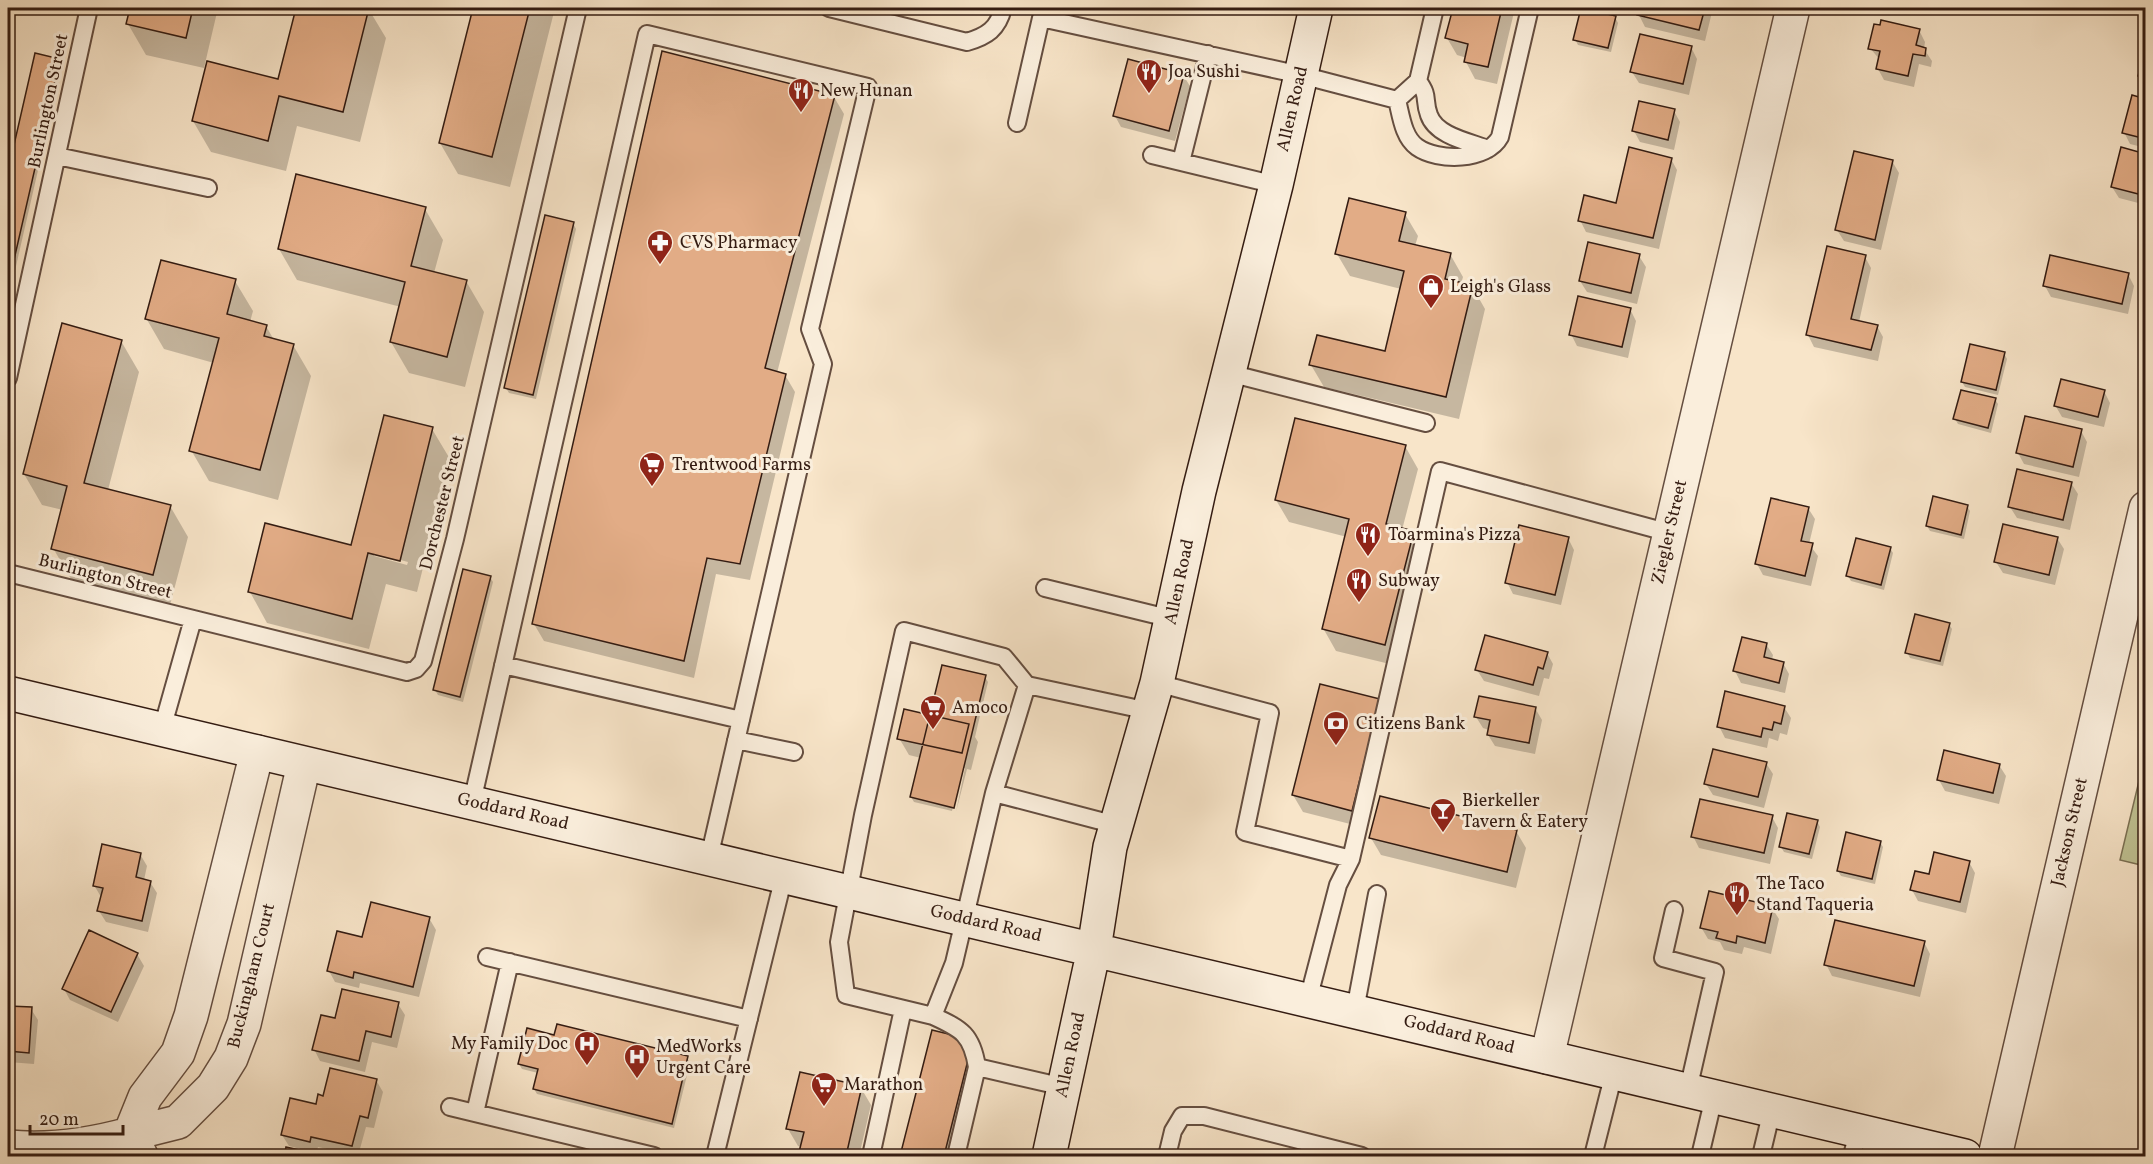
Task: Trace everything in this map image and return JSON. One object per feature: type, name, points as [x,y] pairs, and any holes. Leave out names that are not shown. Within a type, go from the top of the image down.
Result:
[{"type":"main road","name":"Allen Road","points":[[1049,1156],[1094,949],[1116,825],[1153,697],[1199,491],[1276,185],[1316,8]]},
{"type":"main road","name":"Ziegler Street","points":[[1547,1057],[1793,8]]},
{"type":"main road","name":"Jackson Street","points":[[1995,1156],[2145,508]]},
{"type":"main road","name":"Goddard Road","points":[[8,693],[1772,1110],[1855,1144],[1965,1156]]},
{"type":"main road","points":[[136,1145],[145,1097],[178,1053],[191,1016],[257,752]]},
{"type":"main road","name":"Buckingham Court","points":[[8,1147],[38,1150],[98,1143],[136,1145],[178,1122],[213,1087],[231,1058],[244,1024],[304,764]]},
{"type":"lane","name":"Burlington Street","points":[[8,378],[89,8]]},
{"type":"lane","name":"Dorchester Street","points":[[193,619],[407,672],[416,669],[423,662],[455,539],[579,8]]},
{"type":"lane","points":[[829,8],[967,42],[987,35],[1000,20],[1003,8]]},
{"type":"lane","points":[[1397,100],[1418,81],[1435,8]]},
{"type":"lane","points":[[1397,100],[1407,136],[1417,147],[1430,153],[1457,157],[1488,149],[1500,137],[1530,8]]},
{"type":"lane","points":[[1017,123],[1041,18],[1301,75],[1397,100]]},
{"type":"lane","points":[[472,802],[647,34],[868,87],[810,329],[823,364],[709,858]]},
{"type":"lane","points":[[1181,162],[1208,54]]},
{"type":"lane","points":[[1418,81],[1427,93],[1429,117],[1437,127],[1488,149]]},
{"type":"lane","points":[[1152,155],[1276,185]]},
{"type":"lane","points":[[57,156],[208,188]]},
{"type":"lane","points":[[1229,373],[1426,423]]},
{"type":"lane","points":[[1308,1000],[1338,885],[1351,859],[1440,471],[1670,533]]},
{"type":"lane","name":"Burlington Street","points":[[8,573],[193,619]]},
{"type":"lane","points":[[1045,588],[1172,619]]},
{"type":"lane","points":[[162,729],[193,619]]},
{"type":"lane","points":[[956,1156],[977,1067],[972,1043],[966,1034],[933,1016],[846,995],[839,942],[904,632],[1004,657],[1027,685],[1153,697],[1270,713],[1245,832],[1351,859]]},
{"type":"lane","points":[[503,665],[741,720]]},
{"type":"lane","points":[[933,1016],[954,963],[994,793],[1027,685]]},
{"type":"lane","points":[[736,740],[794,752]]},
{"type":"lane","points":[[994,793],[1116,825]]},
{"type":"lane","points":[[715,1156],[784,876]]},
{"type":"lane","points":[[1355,1010],[1377,894]]},
{"type":"lane","points":[[1674,910],[1663,958],[1715,972],[1701,1094],[1700,1156]]},
{"type":"lane","points":[[487,957],[749,1019]]},
{"type":"lane","points":[[475,1113],[510,962]]},
{"type":"lane","points":[[871,1156],[903,1009]]},
{"type":"lane","points":[[977,1067],[1064,1087]]},
{"type":"lane","points":[[1593,1156],[1614,1073]]},
{"type":"lane","points":[[450,1107],[654,1156]]},
{"type":"lane","points":[[1761,1156],[1772,1110]]},
{"type":"lane","points":[[1167,1156],[1173,1131],[1182,1116],[1204,1116],[1362,1156]]},
{"type":"green space","points":[[2145,756],[2145,866],[2120,860]]},
{"type":"building","points":[[130,8],[193,8],[186,38],[126,24]]},
{"type":"building","points":[[296,8],[369,8],[343,112],[279,96],[268,141],[192,121],[207,61],[278,79]]},
{"type":"building","points":[[473,8],[530,8],[492,157],[439,143]]},
{"type":"building","points":[[1453,8],[1502,8],[1488,67],[1464,62],[1468,44],[1445,38]]},
{"type":"building","points":[[1581,8],[1616,16],[1608,48],[1573,40]]},
{"type":"building","points":[[1639,8],[1705,8],[1699,30],[1637,15]]},
{"type":"building","points":[[1881,20],[1920,29],[1916,45],[1926,48],[1925,56],[1913,54],[1908,76],[1876,69],[1880,51],[1868,49],[1874,24],[1880,25]]},
{"type":"building","points":[[1640,34],[1692,46],[1683,84],[1630,72]]},
{"type":"building","points":[[2146,48],[2146,78],[2138,76]]},
{"type":"building","points":[[662,51],[835,95],[765,368],[786,374],[740,564],[707,558],[684,661],[532,624]]},
{"type":"building","points":[[35,53],[60,59],[8,286],[8,171]]},
{"type":"building","name":"Joa Sushi","points":[[1128,59],[1184,74],[1169,131],[1113,116]]},
{"type":"building","points":[[2132,95],[2146,99],[2146,139],[2122,133]]},
{"type":"building","points":[[1639,101],[1675,109],[1668,140],[1632,131]]},
{"type":"building","points":[[1629,147],[1672,158],[1653,238],[1578,221],[1584,195],[1616,203]]},
{"type":"building","points":[[2121,147],[2146,154],[2146,196],[2111,187]]},
{"type":"building","points":[[1854,151],[1893,160],[1875,240],[1835,230]]},
{"type":"building","points":[[296,174],[426,207],[411,266],[467,280],[447,357],[390,342],[405,282],[278,249]]},
{"type":"building","name":"Leigh's Glass","points":[[1349,198],[1406,212],[1399,241],[1451,253],[1445,279],[1473,285],[1446,397],[1309,365],[1317,335],[1385,351],[1404,271],[1335,254]]},
{"type":"building","points":[[545,215],[574,222],[533,395],[504,388]]},
{"type":"building","points":[[1588,242],[1640,254],[1631,293],[1579,281]]},
{"type":"building","points":[[1827,246],[1866,255],[1851,319],[1878,325],[1871,350],[1806,335]]},
{"type":"building","points":[[2050,255],[2129,273],[2122,304],[2043,286]]},
{"type":"building","points":[[161,260],[236,279],[227,314],[267,325],[264,336],[294,344],[260,470],[189,451],[219,338],[145,319]]},
{"type":"building","points":[[1578,296],[1631,308],[1622,347],[1569,335]]},
{"type":"building","points":[[62,323],[122,340],[84,483],[171,505],[153,575],[51,549],[67,486],[23,474]]},
{"type":"building","points":[[1970,344],[2005,352],[1996,390],[1961,382]]},
{"type":"building","points":[[2061,379],[2105,390],[2098,417],[2054,406]]},
{"type":"building","points":[[1961,390],[1996,398],[1988,428],[1953,419]]},
{"type":"building","points":[[384,415],[433,427],[400,561],[368,553],[352,619],[248,592],[265,523],[351,545]]},
{"type":"building","points":[[2025,416],[2082,429],[2073,467],[2016,453]]},
{"type":"building","points":[[1295,418],[1406,445],[1386,524],[1414,531],[1385,645],[1322,629],[1349,519],[1275,500]]},
{"type":"building","points":[[2017,469],[2072,482],[2063,520],[2008,507]]},
{"type":"building","points":[[1933,496],[1968,505],[1961,535],[1926,526]]},
{"type":"building","points":[[1771,498],[1809,507],[1801,541],[1813,543],[1805,576],[1755,564]]},
{"type":"building","points":[[2003,524],[2058,537],[2049,575],[1994,562]]},
{"type":"building","points":[[1519,525],[1569,537],[1555,595],[1505,583]]},
{"type":"building","points":[[1856,538],[1891,547],[1881,585],[1846,576]]},
{"type":"building","points":[[463,569],[491,576],[460,697],[433,690]]},
{"type":"building","points":[[1915,614],[1950,623],[1940,661],[1905,653]]},
{"type":"building","points":[[1485,635],[1548,652],[1543,669],[1538,667],[1533,685],[1475,670]]},
{"type":"building","points":[[1742,637],[1767,643],[1764,657],[1784,662],[1779,683],[1733,671]]},
{"type":"building","points":[[942,665],[986,675],[954,808],[910,797]]},
{"type":"building","name":"Citizens Bank","points":[[1320,684],[1380,699],[1352,811],[1292,795]]},
{"type":"building","points":[[1725,691],[1785,706],[1781,724],[1774,722],[1772,730],[1763,728],[1761,737],[1717,727]]},
{"type":"building","points":[[1479,696],[1536,707],[1529,743],[1487,735],[1490,720],[1474,717]]},
{"type":"building","name":"Amoco","points":[[904,709],[969,724],[962,753],[897,739]]},
{"type":"building","points":[[1713,749],[1767,762],[1758,797],[1704,784]]},
{"type":"building","points":[[1944,750],[2000,764],[1993,793],[1937,780]]},
{"type":"building","name":"Bierkeller Tavern & Eatery","points":[[1380,796],[1517,830],[1507,872],[1369,838]]},
{"type":"building","points":[[1700,799],[1773,815],[1764,853],[1691,837]]},
{"type":"building","points":[[1787,813],[1818,820],[1809,854],[1779,847]]},
{"type":"building","points":[[1846,832],[1881,841],[1872,879],[1837,871]]},
{"type":"building","points":[[102,844],[141,853],[136,877],[151,881],[142,921],[97,911],[103,888],[93,886]]},
{"type":"building","points":[[1934,852],[1970,861],[1960,902],[1910,890],[1915,871],[1929,874]]},
{"type":"building","name":"The Taco Stand Taqueria","points":[[1709,891],[1773,906],[1765,943],[1737,936],[1736,943],[1716,938],[1718,932],[1700,928]]},
{"type":"building","points":[[371,902],[430,917],[413,987],[354,972],[353,978],[327,971],[337,931],[362,937]]},
{"type":"building","points":[[1835,920],[1925,941],[1914,986],[1824,965]]},
{"type":"building","points":[[89,930],[138,953],[111,1012],[62,989]]},
{"type":"building","points":[[342,989],[399,1002],[391,1037],[366,1031],[359,1061],[312,1050],[321,1015],[335,1018]]},
{"type":"building","points":[[8,1006],[32,1007],[29,1053],[8,1051]]},
{"type":"building","points":[[557,1024],[688,1056],[672,1124],[533,1089],[538,1069],[518,1064],[527,1028],[554,1035]]},
{"type":"building","points":[[932,1030],[973,1040],[944,1156],[900,1156]]},
{"type":"building","points":[[330,1068],[377,1079],[368,1118],[360,1116],[352,1146],[311,1137],[310,1142],[281,1135],[290,1098],[316,1104],[318,1094],[323,1096]]},
{"type":"building","name":"Marathon","points":[[800,1072],[862,1086],[846,1156],[798,1156],[804,1132],[786,1129]]},
{"type":"building","points":[[286,1147],[326,1156],[284,1156]]},
{"type":"place","name":"Joa Sushi","points":[[1149,95]]},
{"type":"place","name":"New Hunan","points":[[801,114]]},
{"type":"place","name":"CVS Pharmacy","points":[[660,266]]},
{"type":"place","name":"Leigh's Glass","points":[[1431,310]]},
{"type":"place","name":"Trentwood Farms","points":[[652,488]]},
{"type":"place","name":"Toarmina's Pizza","points":[[1368,558]]},
{"type":"place","name":"Subway","points":[[1359,604]]},
{"type":"place","name":"Amoco","points":[[933,731]]},
{"type":"place","name":"Citizens Bank","points":[[1336,747]]},
{"type":"place","name":"Bierkeller Tavern & Eatery","points":[[1443,834]]},
{"type":"place","name":"The Taco Stand Taqueria","points":[[1737,917]]},
{"type":"place","name":"My Family Doc","points":[[587,1067]]},
{"type":"place","name":"MedWorks Urgent Care","points":[[637,1080]]},
{"type":"place","name":"Marathon","points":[[824,1108]]}]
